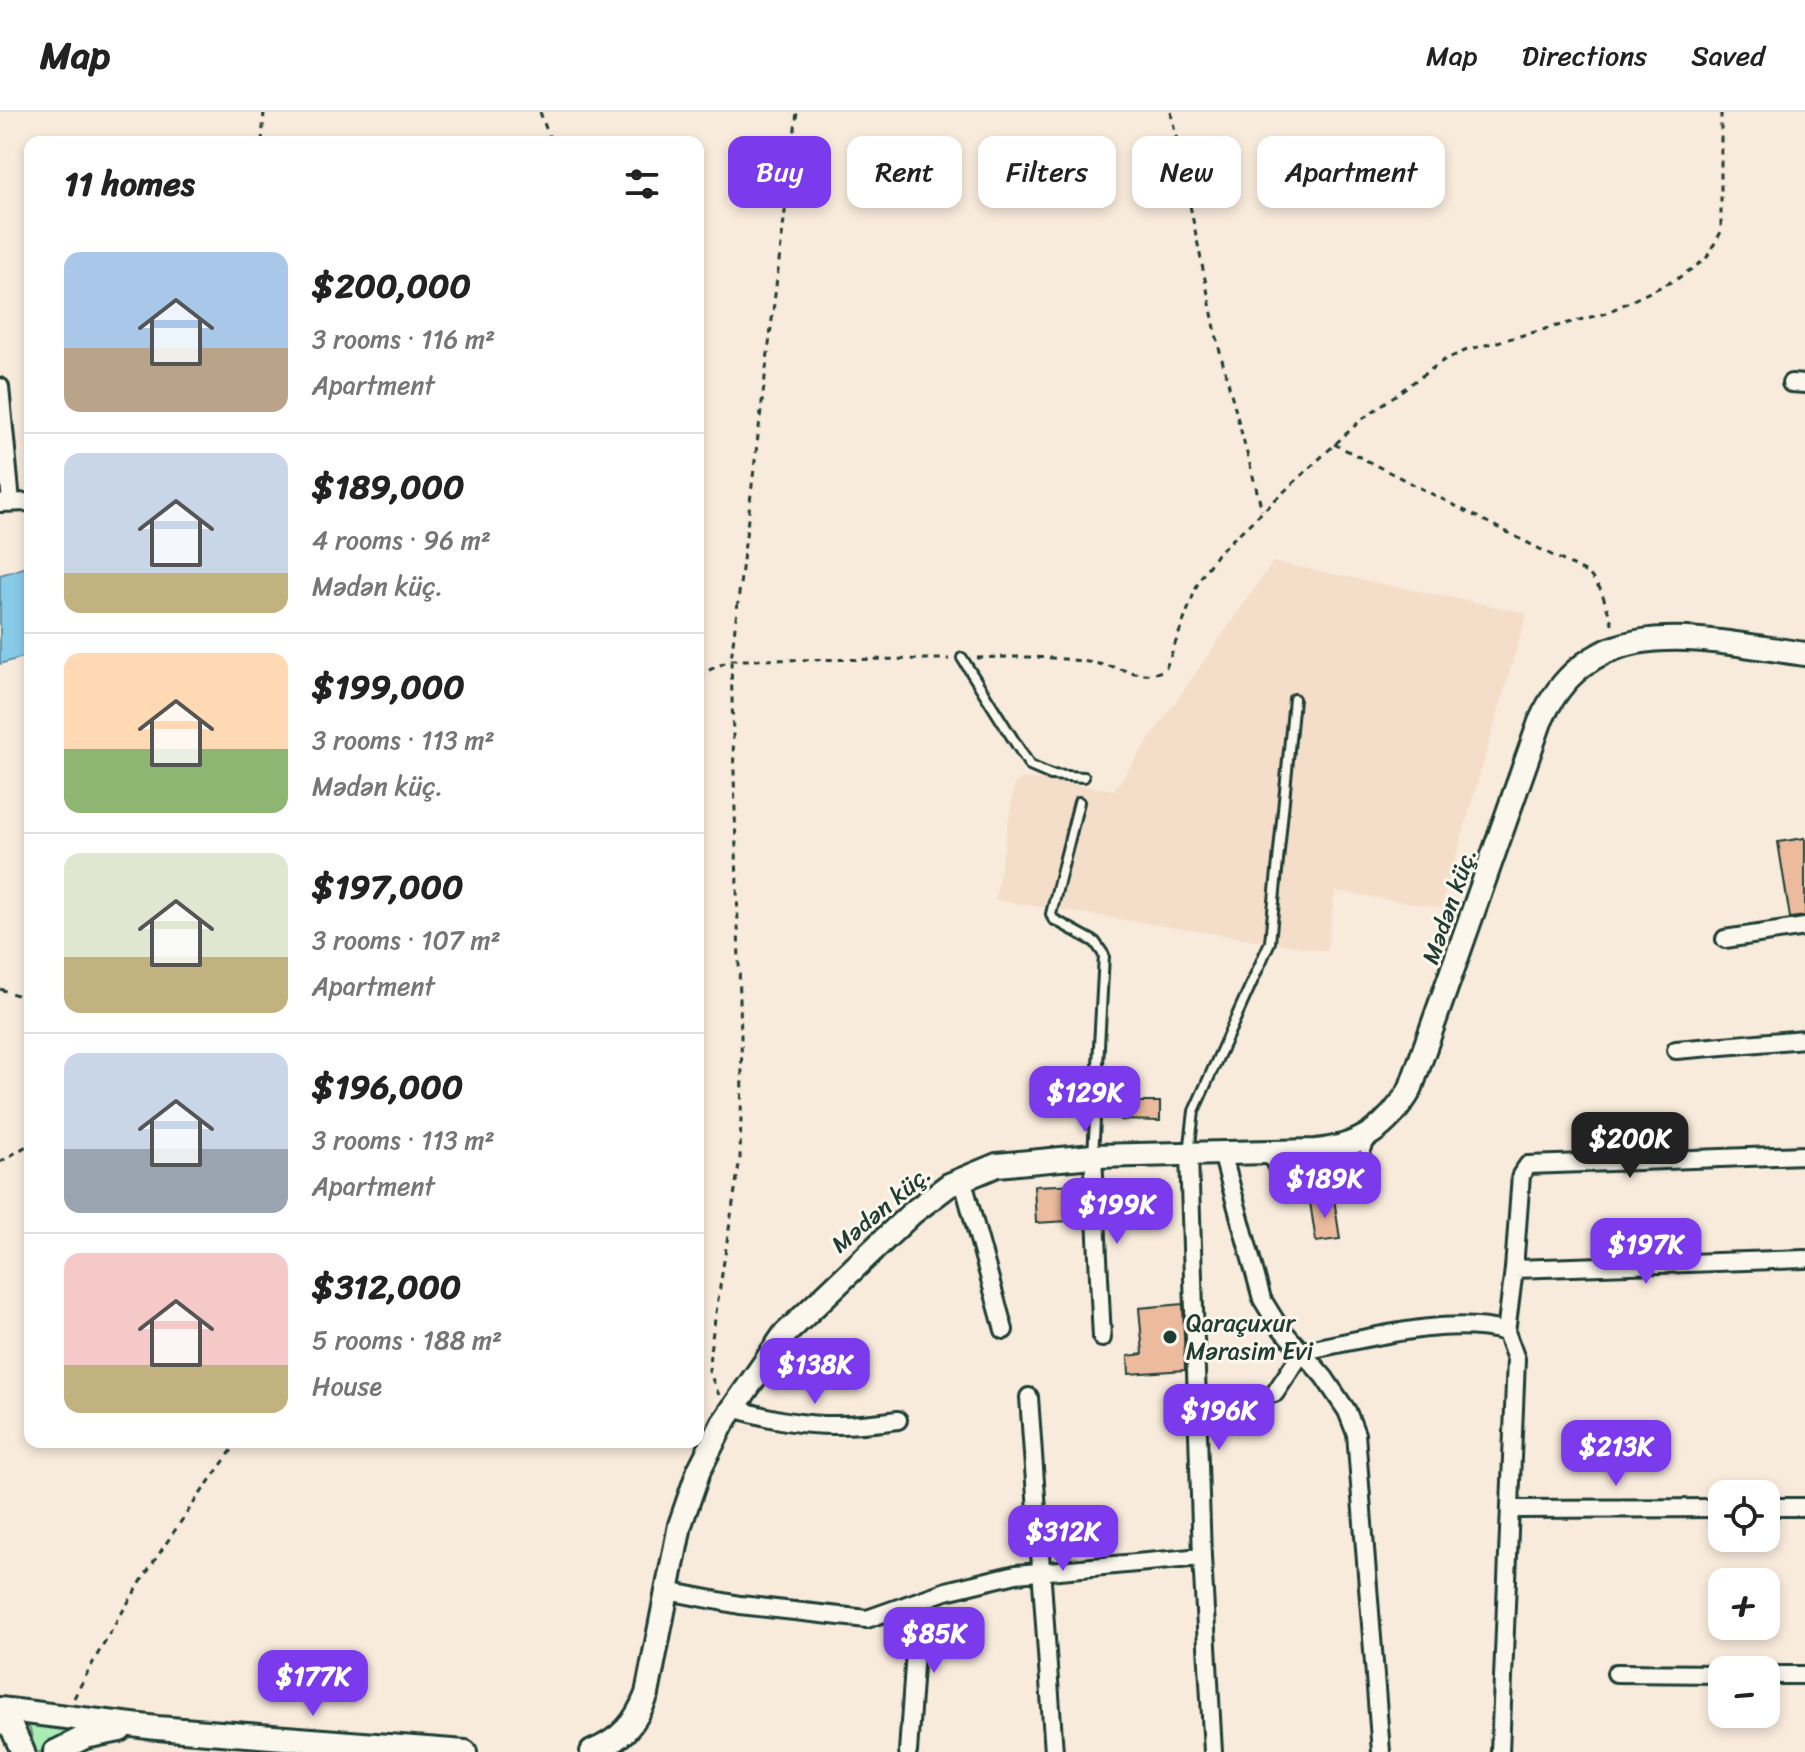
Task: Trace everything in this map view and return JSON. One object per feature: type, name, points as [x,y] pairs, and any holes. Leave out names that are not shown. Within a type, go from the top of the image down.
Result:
[{"type":"main road","name":"Mədən küç.","points":[[592,1752],[616,1747],[639,1715],[647,1694],[689,1495],[731,1407],[784,1335],[842,1276],[912,1213],[962,1178],[997,1165],[1093,1156],[1331,1149],[1373,1135],[1398,1110],[1425,1054],[1549,702],[1584,662],[1619,644],[1677,637],[1805,654]]},
{"type":"main road","points":[[0,1709],[157,1728],[465,1752]]},
{"type":"main road","points":[[0,1719],[12,1728],[23,1752]]},
{"type":"main road","points":[[55,1752],[85,1737],[157,1728]]},
{"type":"street","points":[[0,387],[6,503]]},
{"type":"street","points":[[1725,939],[1805,927]]},
{"type":"street","points":[[1676,1050],[1805,1039]]},
{"type":"street","points":[[1222,1153],[1262,1299],[1278,1325],[1303,1351],[1347,1411],[1356,1434],[1381,1752]]},
{"type":"street","points":[[1189,1154],[1202,1557],[1213,1752]]},
{"type":"street","points":[[1500,1752],[1516,1359],[1506,1332],[1521,1175],[1528,1165],[1805,1155]]},
{"type":"street","points":[[1093,1156],[1102,1338]]},
{"type":"street","points":[[962,1178],[1004,1330]]},
{"type":"street","points":[[1514,1269],[1805,1259]]},
{"type":"street","points":[[1275,1393],[1303,1351],[1440,1329],[1488,1327],[1506,1332]]},
{"type":"street","points":[[1029,1397],[1054,1752]]},
{"type":"street","points":[[731,1407],[818,1427],[898,1420]]},
{"type":"street","points":[[1780,1507],[1805,1507]]},
{"type":"street","points":[[1510,1509],[1708,1508]]},
{"type":"street","points":[[667,1591],[740,1605],[857,1618],[884,1615],[946,1591],[1043,1570],[1202,1557]]},
{"type":"street","points":[[908,1605],[916,1637],[908,1752]]},
{"type":"street","points":[[1616,1673],[1708,1674]]},
{"type":"street","points":[[1780,1675],[1805,1675]]},
{"type":"lane","points":[[962,658],[1030,766],[1051,775],[1084,777]]},
{"type":"lane","points":[[1189,1154],[1194,1111],[1270,942],[1294,699]]},
{"type":"lane","points":[[1079,802],[1051,914],[1053,919],[1095,942],[1104,955],[1093,1156]]},
{"type":"lane","points":[[1265,1153],[1286,1191],[1296,1197],[1342,1191],[1352,1182],[1373,1135]]},
{"type":"path","points":[[262,136],[264,112]]},
{"type":"path","points":[[540,112],[549,136]]},
{"type":"path","points":[[731,1407],[714,1386],[709,1371],[740,1158],[731,660],[797,112]]},
{"type":"path","points":[[1171,112],[1219,348],[1262,511]]},
{"type":"path","points":[[704,672],[731,660],[1041,655],[1080,659],[1144,675],[1157,674],[1166,668],[1199,580],[1217,554],[1334,444],[1444,360],[1467,350],[1606,313],[1677,279],[1706,259],[1721,232],[1721,112]]},
{"type":"path","points":[[1334,444],[1589,574],[1601,590],[1619,644]]},
{"type":"path","points":[[0,989],[24,998]]},
{"type":"path","points":[[0,1162],[24,1148]]},
{"type":"path","points":[[65,1716],[106,1637],[164,1544],[234,1448]]},
{"type":"shaded area","points":[[1273,562],[1527,613],[1441,908],[1335,891],[1327,951],[995,900],[1015,783],[1023,778],[1114,790]]},
{"type":"green space","points":[[16,1717],[98,1727],[57,1738],[41,1752],[35,1752],[30,1729]]},
{"type":"water","points":[[24,568],[24,657],[0,664],[0,575]]},
{"type":"building","points":[[1805,838],[1805,916],[1790,918],[1778,842]]},
{"type":"building","points":[[1120,1102],[1160,1102],[1160,1121],[1120,1120]]},
{"type":"building","points":[[1083,1184],[1085,1220],[1036,1223],[1034,1186]]},
{"type":"building","points":[[1334,1199],[1340,1239],[1316,1242],[1310,1202]]},
{"type":"building","points":[[1183,1304],[1185,1370],[1129,1374],[1128,1356],[1143,1354],[1139,1308]]},
{"type":"place","name":"Qaraçuxur Mərasim Evi","points":[[1170,1337]]}]
